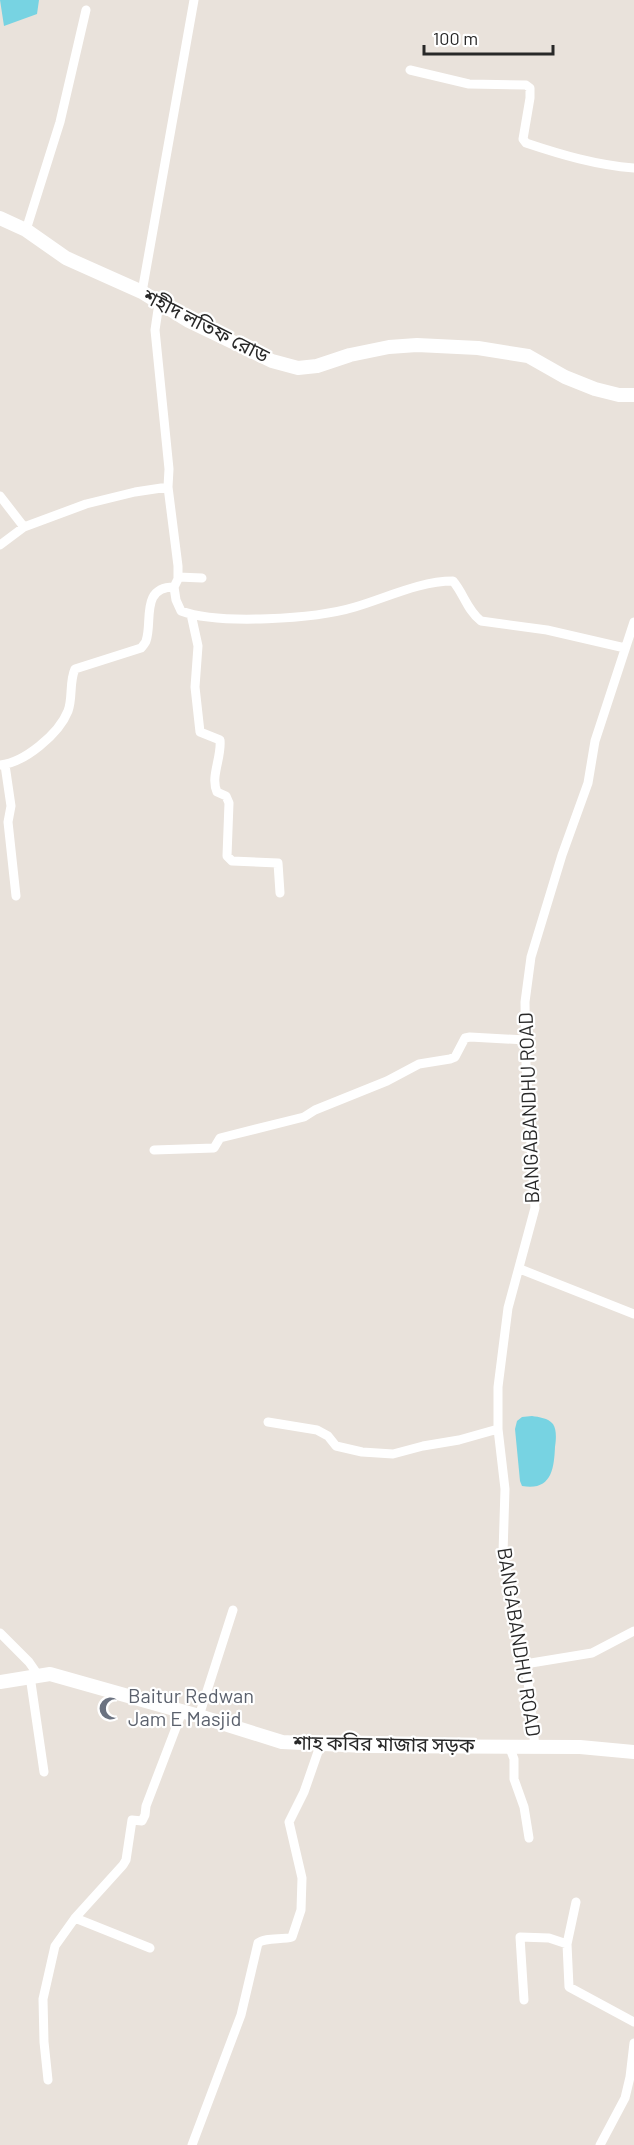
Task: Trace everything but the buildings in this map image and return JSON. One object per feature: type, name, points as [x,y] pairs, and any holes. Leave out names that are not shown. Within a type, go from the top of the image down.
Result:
[{"type":"street","points":[[142,292],[194,0]]},
{"type":"street","points":[[26,230],[60,122],[86,10]]},
{"type":"street","points":[[410,70],[469,84],[526,85],[530,88],[530,98],[523,139],[526,143],[568,157],[606,166],[634,168]]},
{"type":"street","name":"শহীদ লতিফ রোড","points":[[0,218],[26,230],[66,258],[142,292],[189,321],[272,361],[298,368],[317,366],[350,355],[389,347],[417,345],[478,348],[528,356],[583,385],[619,395],[634,395]]},
{"type":"street","points":[[159,303],[155,330],[178,577],[174,587],[181,611],[191,614],[249,618],[304,616],[352,608],[438,581],[453,581],[472,614],[481,621],[547,630],[625,648]]},
{"type":"street","points":[[0,545],[24,528],[86,504],[135,492],[168,487]]},
{"type":"street","points":[[0,496],[24,528]]},
{"type":"street","points":[[178,577],[201,578]]},
{"type":"street","points":[[16,896],[8,822],[11,806],[2,765],[18,760],[38,747],[60,726],[69,710],[75,669],[141,648],[146,641],[148,609],[151,600],[168,587],[174,587]]},
{"type":"street","points":[[191,614],[198,646],[195,687],[200,732],[220,740],[221,745],[214,787],[217,792],[226,796],[229,803],[227,856],[232,861],[278,863],[280,893]]},
{"type":"street","name":"BANGABANDHU ROAD","points":[[535,1747],[525,1664],[503,1553],[505,1489],[498,1429],[498,1387],[508,1308],[535,1208],[525,1040],[525,1002],[531,957],[562,855],[588,783],[595,741],[634,622]]},
{"type":"street","points":[[154,1150],[214,1148],[220,1137],[304,1117],[315,1110],[387,1081],[419,1064],[456,1057],[465,1038],[470,1036],[525,1040]]},
{"type":"street","points":[[520,1269],[634,1314]]},
{"type":"street","points":[[268,1422],[317,1430],[328,1436],[336,1446],[362,1452],[393,1454],[498,1429]]},
{"type":"street","points":[[199,1716],[233,1611]]},
{"type":"street","points":[[525,1664],[592,1653],[634,1631]]},
{"type":"street","points":[[0,1633],[29,1662],[34,1676],[44,1772]]},
{"type":"street","name":"শাহ কবির মাজার সড়ক","points":[[0,1682],[50,1674],[282,1742],[320,1746],[580,1746],[634,1752]]},
{"type":"street","points":[[48,2080],[43,1999],[55,1946],[75,1918],[126,1860],[132,1820],[142,1821],[145,1815],[146,1806],[182,1712]]},
{"type":"street","points":[[192,2145],[241,2015],[258,1943],[264,1939],[280,1940],[292,1937],[301,1910],[302,1878],[290,1822],[294,1809],[304,1792],[320,1746]]},
{"type":"street","points":[[509,1746],[514,1759],[514,1779],[524,1807],[529,1838]]},
{"type":"street","points":[[576,1902],[567,1944],[569,1988],[634,2022]]},
{"type":"street","points":[[75,1918],[150,1948]]},
{"type":"street","points":[[524,2000],[520,1937],[549,1938],[567,1944]]},
{"type":"street","points":[[600,2145],[624,2098],[630,2077],[634,2043]]},
{"type":"water","points":[[0,0],[39,0],[37,14],[4,26]]},
{"type":"water","points":[[532,1416],[551,1422],[556,1438],[552,1471],[545,1482],[532,1487],[522,1486],[520,1481],[515,1429],[517,1421],[522,1417]]},
{"type":"place","name":"Baitur Redwan Jam E Masjid","points":[[110,1708]]}]
